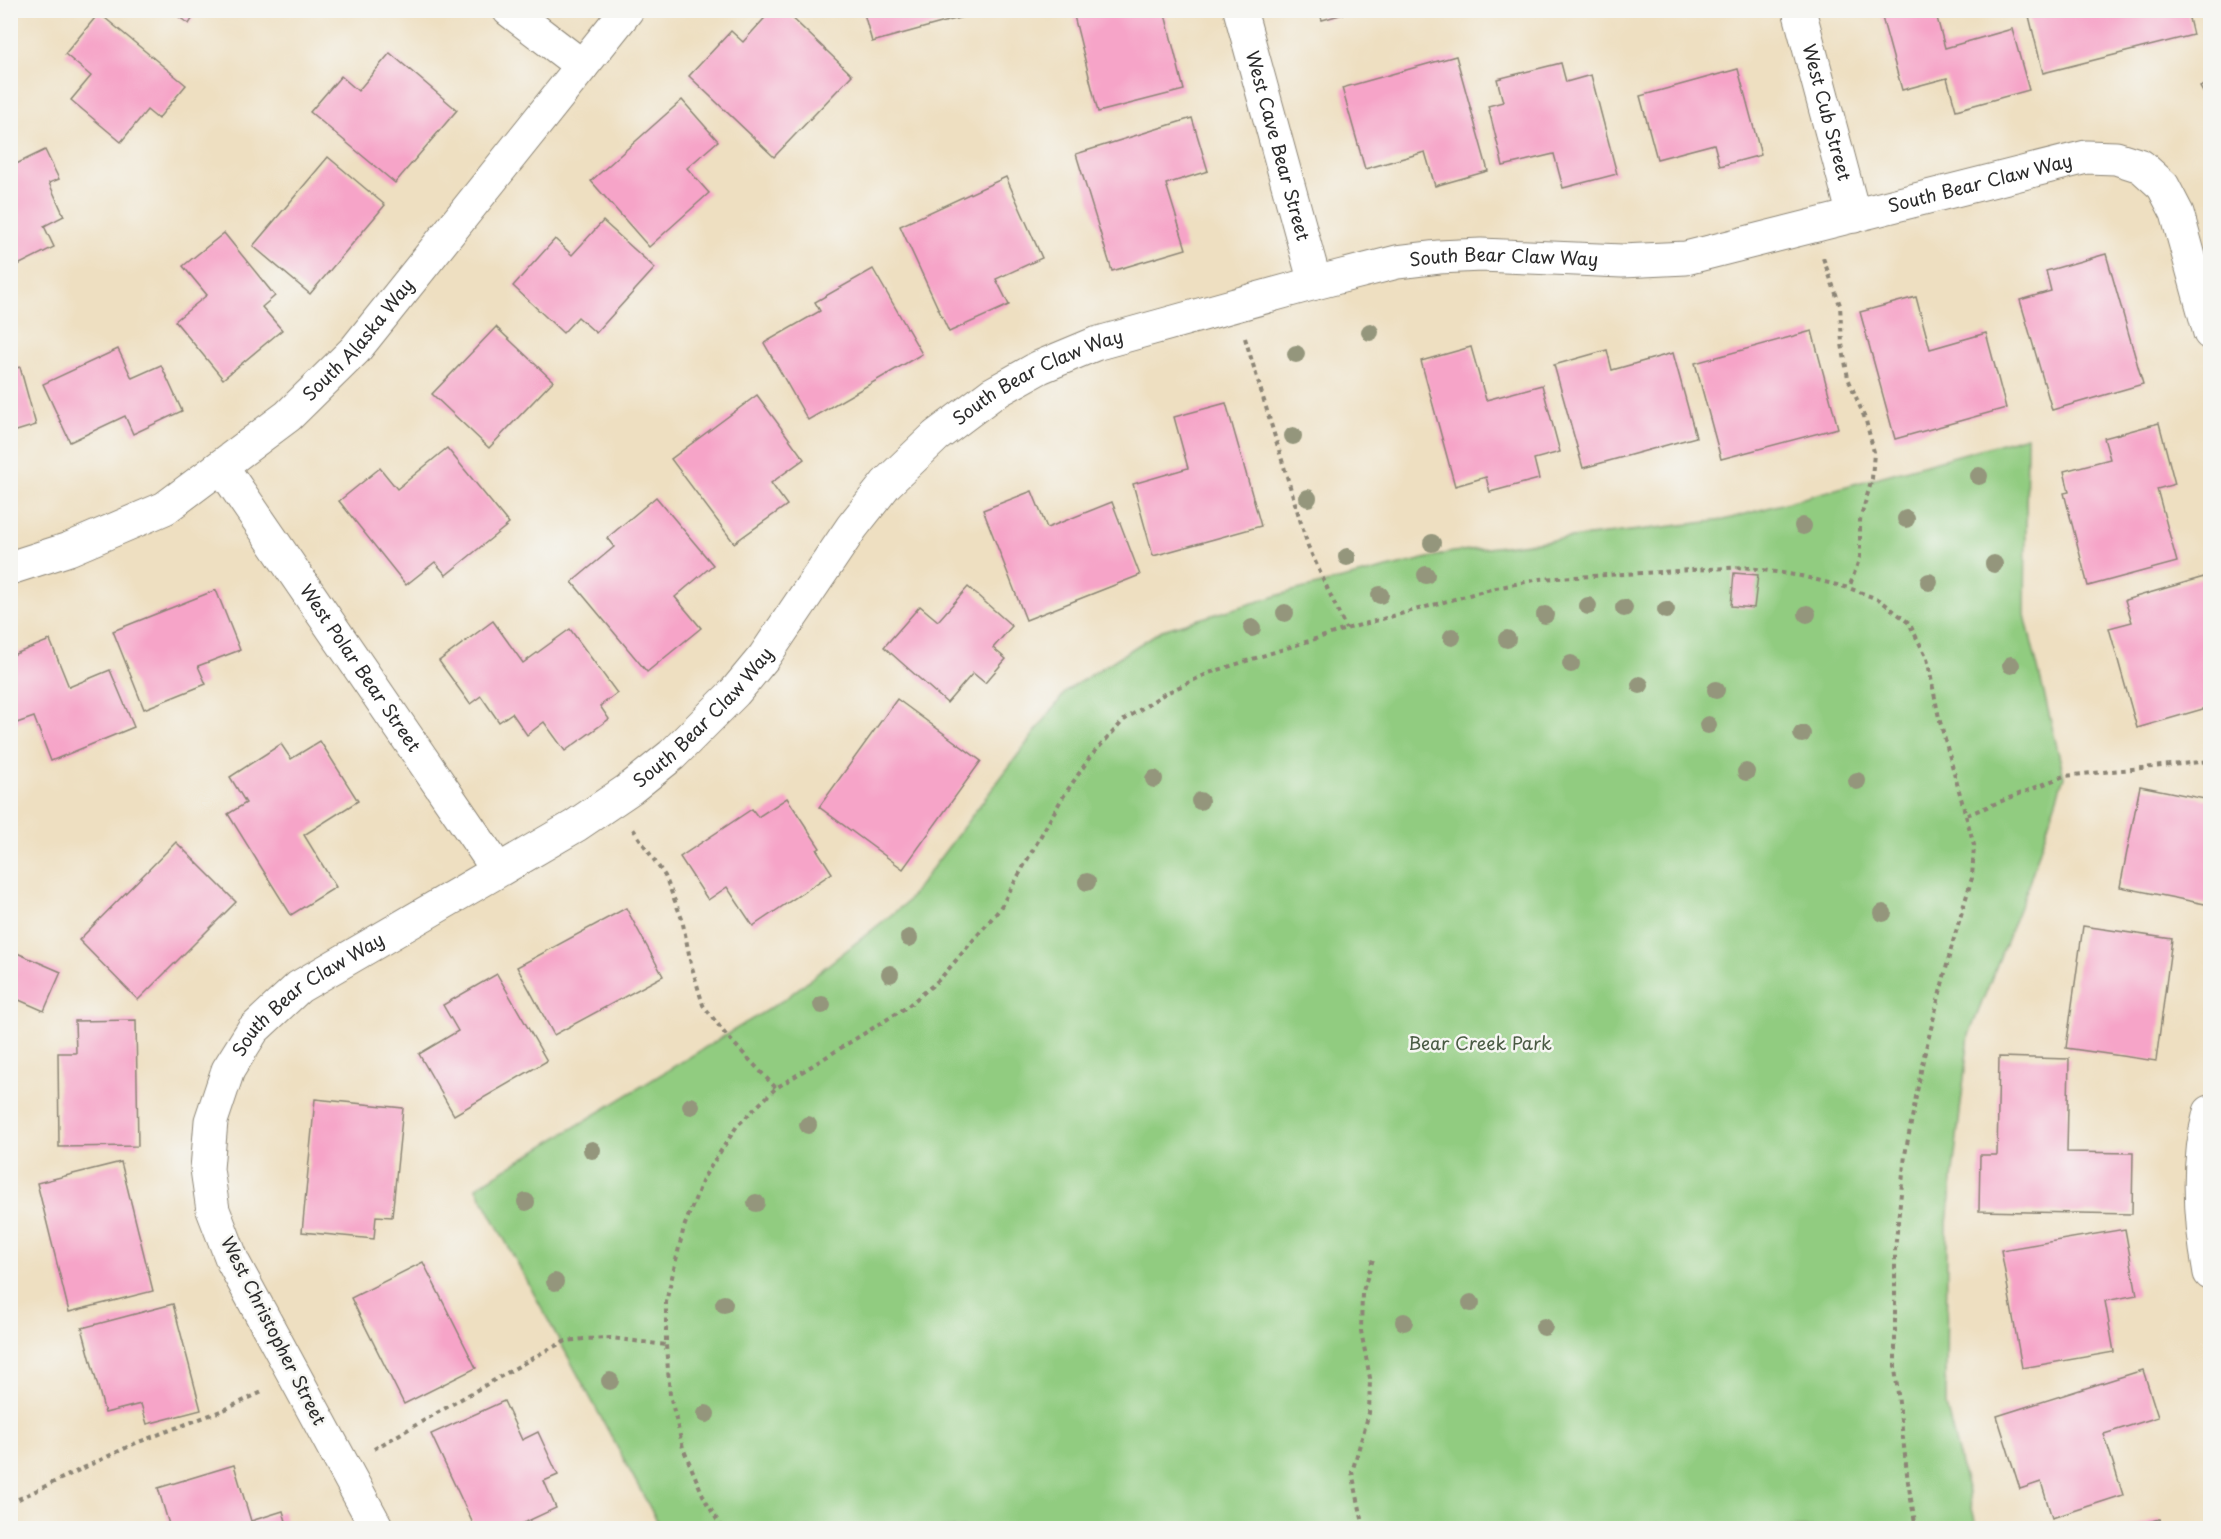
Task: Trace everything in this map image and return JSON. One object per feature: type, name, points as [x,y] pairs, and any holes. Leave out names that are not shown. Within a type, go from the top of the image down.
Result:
[{"type":"street","points":[[509,10],[582,66]]},
{"type":"street","name":"South Alaska Way","points":[[10,568],[69,549],[165,507],[288,416],[355,350],[627,10]]},
{"type":"street","name":"West Cave Bear Street","points":[[1240,10],[1315,283]]},
{"type":"street","name":"West Cub Street","points":[[1799,10],[1854,216]]},
{"type":"street","name":"South Bear Claw Way","points":[[211,1121],[228,1070],[253,1030],[299,987],[575,826],[672,755],[735,692],[764,657],[859,518],[886,484],[936,436],[992,394],[1040,367],[1095,344],[1397,262],[1481,255],[1622,261],[1686,258],[2086,157],[2116,158],[2141,166],[2163,186],[2177,213],[2211,333]]},
{"type":"street","name":"West Polar Bear Street","points":[[222,467],[498,870]]},
{"type":"street","points":[[2211,1112],[2207,1126],[2201,1177],[2202,1223],[2211,1273]]},
{"type":"street","name":"West Christopher Street","points":[[211,1121],[207,1169],[213,1210],[233,1262],[377,1528]]},
{"type":"path","points":[[1814,226],[1840,305],[1842,344],[1848,378],[1866,421],[1874,453],[1872,479],[1860,520],[1860,557],[1849,588]]},
{"type":"path","points":[[1235,305],[1308,546],[1346,629]]},
{"type":"path","points":[[722,1528],[705,1500],[683,1448],[670,1395],[666,1345],[666,1302],[684,1227],[704,1177],[737,1126],[776,1088],[907,1007],[940,979],[999,910],[1061,800],[1090,757],[1124,720],[1164,694],[1209,673],[1346,629],[1491,589],[1540,579],[1743,567],[1801,576],[1849,588],[1880,600],[1909,622],[1927,658],[1939,718],[1974,845],[1972,878],[1952,945],[1923,1060],[1905,1155],[1895,1250],[1895,1368],[1908,1482],[1916,1528]]},
{"type":"path","points":[[1966,815],[2064,776],[2211,761]]},
{"type":"path","points":[[612,801],[665,876],[682,919],[691,964],[703,1005],[726,1035],[776,1088]]},
{"type":"path","points":[[1364,1528],[1352,1472],[1369,1413],[1370,1378],[1361,1331],[1362,1294],[1372,1259]]},
{"type":"path","points":[[344,1467],[566,1341],[611,1338],[666,1345]]},
{"type":"path","points":[[10,1503],[136,1443],[226,1409],[295,1376]]},
{"type":"green space","name":"Bear Creek Park","points":[[2027,436],[2025,615],[2064,776],[2027,889],[1969,1035],[1947,1223],[1946,1406],[1977,1528],[661,1528],[476,1187],[785,999],[906,903],[1067,690],[1162,630],[1293,591],[1453,552],[1724,520]]},
{"type":"building","points":[[169,10],[198,10],[189,24]]},
{"type":"building","points":[[772,10],[784,10],[852,75],[774,157],[689,76],[731,31],[743,42]]},
{"type":"building","points":[[863,10],[973,10],[974,14],[872,42]]},
{"type":"building","points":[[1077,10],[1164,10],[1184,90],[1098,112],[1073,12]]},
{"type":"building","points":[[1319,10],[1354,10],[1354,11],[1322,20]]},
{"type":"building","points":[[1880,10],[1935,10],[1945,48],[2012,29],[2029,90],[1956,110],[1947,78],[1902,90]]},
{"type":"building","points":[[2041,10],[2187,10],[2193,35],[2043,73],[2029,16],[2042,13]]},
{"type":"building","points":[[99,13],[186,85],[158,119],[147,110],[121,142],[71,100],[91,76],[65,54]]},
{"type":"building","points":[[390,53],[457,110],[395,183],[310,112],[341,76],[358,91]]},
{"type":"building","points":[[1456,56],[1488,171],[1435,186],[1425,152],[1365,169],[1342,88]]},
{"type":"building","points":[[1561,63],[1566,82],[1591,75],[1617,174],[1563,188],[1554,154],[1503,166],[1488,106],[1503,102],[1497,79]]},
{"type":"building","points":[[1738,69],[1761,155],[1720,166],[1714,144],[1657,159],[1640,96]]},
{"type":"building","points":[[2210,81],[2210,104],[2200,87]]},
{"type":"building","points":[[682,100],[718,141],[687,168],[709,193],[649,247],[591,181]]},
{"type":"building","points":[[1192,118],[1208,171],[1166,184],[1186,249],[1112,271],[1076,154]]},
{"type":"building","points":[[45,150],[59,179],[49,183],[64,216],[44,226],[54,247],[10,269],[10,167]]},
{"type":"building","points":[[328,157],[385,205],[310,294],[253,246]]},
{"type":"building","points":[[1006,177],[1042,258],[996,279],[1009,305],[949,332],[900,226]]},
{"type":"building","points":[[603,221],[655,268],[596,333],[578,317],[563,333],[513,286],[555,239],[572,255]]},
{"type":"building","points":[[224,233],[275,296],[262,307],[282,330],[223,379],[175,321],[207,295],[183,266]]},
{"type":"building","points":[[2106,254],[2143,384],[2052,410],[2020,300],[2051,291],[2046,271]]},
{"type":"building","points":[[873,269],[922,354],[808,420],[764,343],[820,311],[815,302]]},
{"type":"building","points":[[1916,297],[1930,349],[1986,333],[2006,408],[1895,439],[1860,312]]},
{"type":"building","points":[[496,327],[553,381],[489,448],[432,394]]},
{"type":"building","points":[[1812,331],[1838,428],[1721,459],[1695,363]]},
{"type":"building","points":[[1471,347],[1486,400],[1542,385],[1560,452],[1534,459],[1539,479],[1490,492],[1486,477],[1455,486],[1421,361]]},
{"type":"building","points":[[118,349],[132,378],[161,365],[182,411],[133,434],[125,416],[70,442],[43,384]]},
{"type":"building","points":[[1607,350],[1612,370],[1673,353],[1696,437],[1583,468],[1554,365]]},
{"type":"building","points":[[20,367],[36,425],[10,433],[10,370]]},
{"type":"building","points":[[757,395],[804,459],[771,483],[787,505],[734,543],[671,459]]},
{"type":"building","points":[[1226,403],[1261,526],[1153,556],[1133,484],[1188,468],[1174,417]]},
{"type":"building","points":[[2159,423],[2175,484],[2157,489],[2177,562],[2088,586],[2064,493],[2069,492],[2064,471],[2110,459],[2104,438]]},
{"type":"building","points":[[447,448],[509,524],[446,575],[435,562],[406,585],[339,501],[380,468],[397,489]]},
{"type":"building","points":[[1032,491],[1047,528],[1112,502],[1140,575],[1026,620],[983,510]]},
{"type":"building","points":[[656,497],[713,565],[675,597],[701,628],[647,672],[572,582],[614,547],[607,538]]},
{"type":"building","points":[[1734,573],[1758,575],[1754,608],[1731,606]]},
{"type":"building","points":[[2204,577],[2210,602],[2210,707],[2137,728],[2109,628],[2132,622],[2125,600]]},
{"type":"building","points":[[968,587],[1012,626],[993,648],[1006,659],[985,683],[973,673],[947,703],[884,647],[920,606],[938,621]]},
{"type":"building","points":[[216,590],[240,650],[198,666],[206,684],[144,709],[113,631]]},
{"type":"building","points":[[493,621],[523,663],[570,629],[617,693],[600,706],[609,719],[565,751],[544,722],[527,735],[512,713],[499,722],[481,696],[470,704],[439,661]]},
{"type":"building","points":[[50,640],[69,687],[110,670],[134,727],[51,761],[34,717],[14,724],[10,715],[10,656]]},
{"type":"building","points":[[897,699],[981,761],[903,869],[819,807]]},
{"type":"building","points":[[320,741],[358,801],[304,835],[336,887],[291,915],[228,814],[246,803],[230,777],[281,744],[291,759]]},
{"type":"building","points":[[2140,786],[2210,800],[2210,905],[2120,887]]},
{"type":"building","points":[[787,798],[820,848],[817,850],[832,873],[753,926],[727,887],[708,900],[680,857],[752,809],[758,817]]},
{"type":"building","points":[[176,842],[236,902],[138,1000],[79,940]]},
{"type":"building","points":[[626,908],[663,976],[554,1035],[517,967]]},
{"type":"building","points":[[2083,926],[2172,939],[2156,1061],[2066,1048]]},
{"type":"building","points":[[10,950],[61,972],[44,1011],[10,996]]},
{"type":"building","points":[[497,974],[547,1061],[454,1115],[419,1054],[458,1031],[443,1005]]},
{"type":"building","points":[[136,1020],[138,1146],[59,1147],[58,1053],[76,1053],[75,1021]]},
{"type":"building","points":[[1999,1057],[2069,1059],[2067,1152],[2133,1153],[2132,1214],[1979,1211],[1980,1155],[1997,1155]]},
{"type":"building","points":[[315,1099],[403,1108],[392,1217],[376,1216],[374,1239],[302,1232]]},
{"type":"building","points":[[121,1162],[153,1291],[69,1312],[37,1183]]},
{"type":"building","points":[[2125,1229],[2137,1295],[2105,1301],[2114,1352],[2022,1368],[2001,1250]]},
{"type":"building","points":[[423,1262],[476,1368],[404,1404],[351,1298]]},
{"type":"building","points":[[173,1304],[201,1410],[147,1424],[141,1404],[105,1413],[82,1328]]},
{"type":"building","points":[[2143,1370],[2158,1417],[2104,1434],[2123,1495],[2052,1518],[2041,1482],[2020,1489],[1997,1416]]},
{"type":"building","points":[[504,1401],[522,1440],[538,1432],[558,1475],[544,1481],[556,1508],[513,1528],[475,1528],[431,1434]]},
{"type":"building","points":[[234,1465],[251,1521],[283,1511],[288,1528],[170,1528],[158,1488]]},
{"type":"building","points":[[2160,1519],[2162,1528],[2127,1528]]}]
